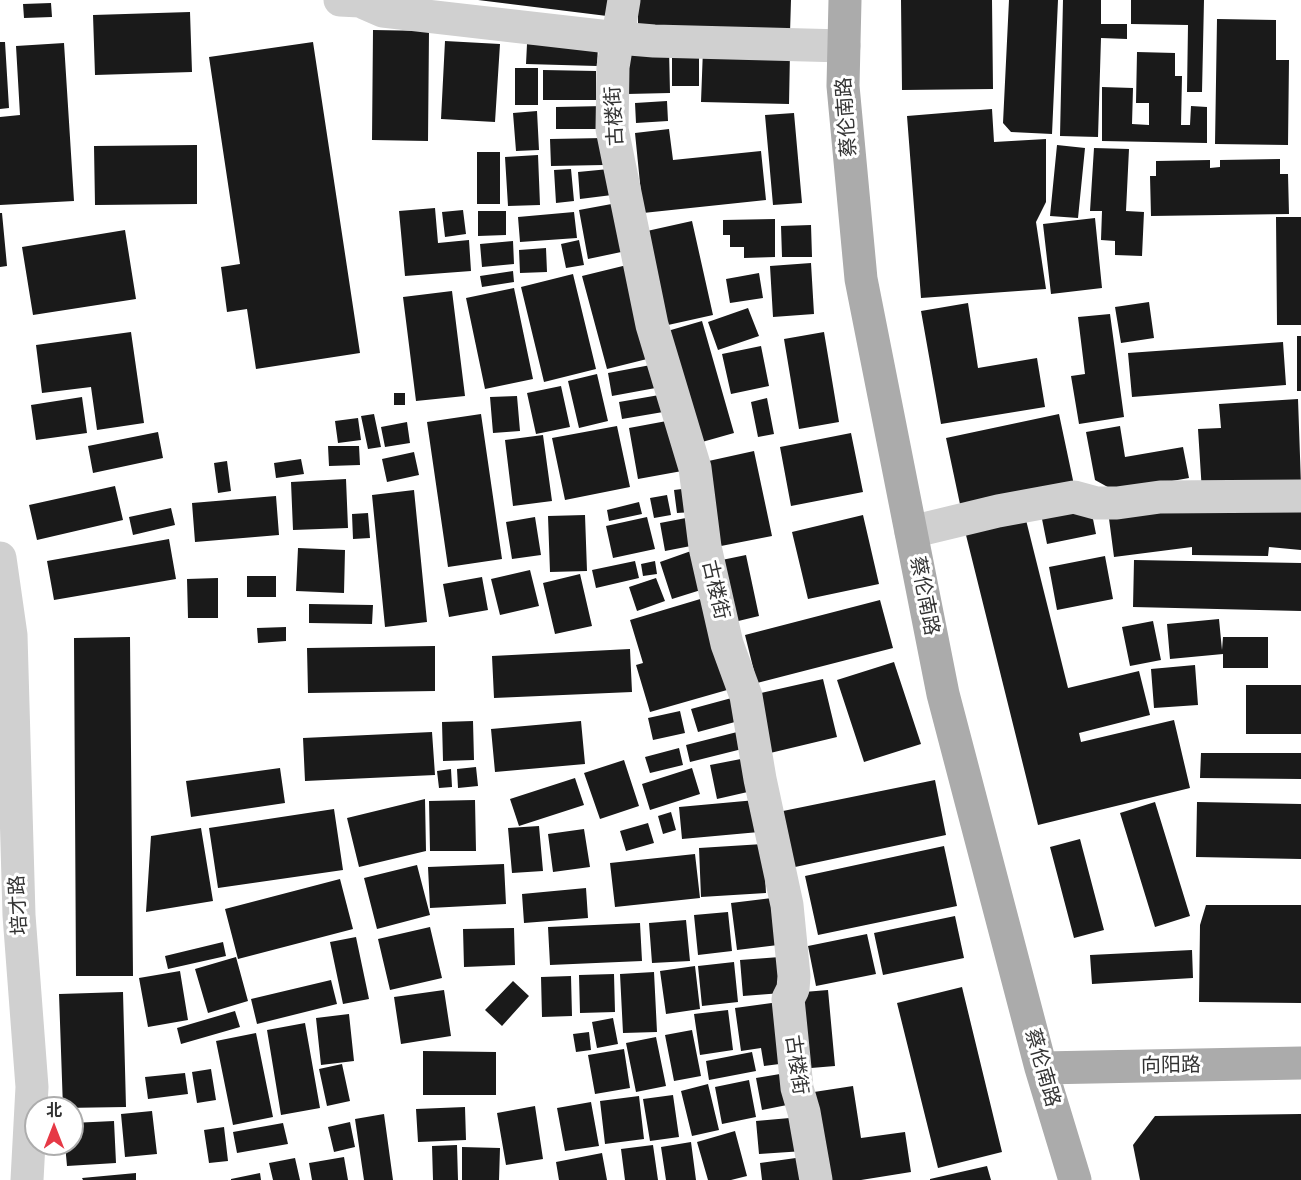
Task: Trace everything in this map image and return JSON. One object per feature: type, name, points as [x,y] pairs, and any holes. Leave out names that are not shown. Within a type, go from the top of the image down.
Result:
[{"type":"main road","name":"蔡伦南路","points":[[845,0],[843,86],[861,279],[943,694],[1041,1068],[1075,1180]]},
{"type":"main road","name":"向阳路","points":[[1041,1068],[1301,1063]]},
{"type":"street","points":[[340,0],[360,0],[383,11],[618,38],[844,46]]},
{"type":"street","name":"古楼街","points":[[624,0],[613,67],[612,129],[652,325],[695,468],[705,548],[727,644],[746,696],[760,779],[787,905],[794,976],[793,989],[788,999],[797,1088],[804,1112],[816,1180]]},
{"type":"street","points":[[911,532],[998,511],[1074,497],[1096,503],[1117,503],[1160,497],[1301,496]]},
{"type":"street","name":"培才路","points":[[0,558],[11,634],[7,708],[32,1087],[27,1180]]},
{"type":"building","points":[[478,0],[609,0],[607,16]]},
{"type":"building","points":[[638,0],[791,0],[790,33],[638,30]]},
{"type":"building","points":[[901,0],[992,0],[993,89],[902,90]]},
{"type":"building","points":[[1009,0],[1058,0],[1052,134],[1011,132],[1003,123]]},
{"type":"building","points":[[1063,0],[1101,0],[1101,24],[1127,24],[1127,39],[1101,38],[1098,137],[1060,136]]},
{"type":"building","points":[[1131,0],[1204,0],[1202,92],[1187,92],[1188,25],[1131,24]]},
{"type":"building","points":[[51,3],[52,17],[24,18],[23,4]]},
{"type":"building","points":[[190,12],[192,72],[95,75],[93,15]]},
{"type":"building","points":[[1217,19],[1276,20],[1276,60],[1289,60],[1288,145],[1215,144]]},
{"type":"building","points":[[373,30],[429,31],[428,141],[372,140]]},
{"type":"building","points":[[445,41],[500,44],[495,122],[441,119]]},
{"type":"building","points":[[0,42],[5,42],[9,108],[0,109]]},
{"type":"building","points":[[313,42],[360,353],[256,369],[247,309],[227,312],[221,267],[240,264],[209,57]]},
{"type":"building","points":[[64,43],[74,201],[0,205],[0,117],[20,115],[16,46]]},
{"type":"building","points":[[527,44],[598,46],[597,66],[526,64]]},
{"type":"building","points":[[669,49],[670,93],[627,94],[626,50]]},
{"type":"building","points":[[703,49],[790,52],[789,104],[701,102]]},
{"type":"building","points":[[672,50],[699,50],[699,86],[672,86]]},
{"type":"building","points":[[1137,52],[1175,53],[1175,76],[1182,76],[1181,125],[1190,125],[1191,106],[1207,107],[1207,143],[1102,141],[1102,87],[1133,88],[1132,124],[1149,125],[1149,103],[1136,103]]},
{"type":"building","points":[[515,68],[538,68],[538,105],[515,105]]},
{"type":"building","points":[[543,70],[596,71],[596,100],[543,100]]},
{"type":"building","points":[[667,101],[668,121],[636,123],[635,103]]},
{"type":"building","points":[[605,106],[605,129],[556,129],[556,107]]},
{"type":"building","points":[[992,109],[994,142],[1046,139],[1046,202],[1036,222],[1046,289],[921,298],[907,116]]},
{"type":"building","points":[[537,111],[539,150],[516,151],[513,113]]},
{"type":"building","points":[[794,113],[802,203],[773,205],[765,115]]},
{"type":"building","points":[[669,129],[673,160],[761,151],[766,200],[643,213],[635,133]]},
{"type":"building","points":[[604,138],[604,165],[551,166],[550,139]]},
{"type":"building","points":[[197,145],[197,204],[95,205],[94,146]]},
{"type":"building","points":[[1057,145],[1085,148],[1078,218],[1050,216]]},
{"type":"building","points":[[1094,148],[1129,149],[1126,211],[1144,212],[1142,256],[1115,255],[1115,241],[1101,240],[1102,211],[1090,211]]},
{"type":"building","points":[[477,152],[500,152],[500,204],[477,204]]},
{"type":"building","points":[[538,155],[540,205],[508,206],[505,157]]},
{"type":"building","points":[[1280,159],[1280,174],[1288,174],[1289,214],[1151,216],[1150,176],[1156,176],[1156,161],[1210,160],[1210,168],[1220,167],[1220,160]]},
{"type":"building","points":[[571,169],[574,201],[556,203],[554,170]]},
{"type":"building","points":[[609,169],[612,195],[580,199],[578,172]]},
{"type":"building","points":[[617,203],[626,251],[588,259],[579,210]]},
{"type":"building","points":[[435,208],[438,243],[469,240],[471,271],[405,276],[399,211]]},
{"type":"building","points":[[463,210],[466,234],[445,237],[442,212]]},
{"type":"building","points":[[478,211],[506,211],[506,235],[478,236]]},
{"type":"building","points":[[574,212],[577,238],[520,242],[518,217]]},
{"type":"building","points":[[0,213],[2,213],[7,266],[0,267]]},
{"type":"building","points":[[1276,217],[1301,217],[1301,325],[1277,325]]},
{"type":"building","points":[[1095,218],[1102,288],[1051,294],[1043,224]]},
{"type":"building","points":[[775,219],[775,257],[744,258],[744,247],[730,247],[730,235],[723,235],[723,220]]},
{"type":"building","points":[[692,221],[713,315],[659,327],[638,233]]},
{"type":"building","points":[[811,225],[812,257],[782,257],[781,226]]},
{"type":"building","points":[[125,230],[136,299],[33,315],[22,247]]},
{"type":"building","points":[[579,240],[584,265],[566,268],[561,244]]},
{"type":"building","points":[[513,241],[514,264],[482,267],[480,244]]},
{"type":"building","points":[[546,248],[547,272],[520,273],[519,250]]},
{"type":"building","points":[[811,263],[814,314],[773,317],[770,266]]},
{"type":"building","points":[[631,264],[655,357],[607,369],[582,276]]},
{"type":"building","points":[[513,271],[514,282],[482,287],[480,276]]},
{"type":"building","points":[[759,273],[763,298],[730,303],[726,279]]},
{"type":"building","points":[[573,274],[596,369],[544,382],[521,287]]},
{"type":"building","points":[[514,288],[533,379],[485,389],[466,298]]},
{"type":"building","points":[[452,291],[465,396],[416,401],[403,297]]},
{"type":"building","points":[[1149,302],[1154,338],[1121,343],[1115,307]]},
{"type":"building","points":[[968,303],[978,368],[1037,358],[1045,407],[941,424],[921,311]]},
{"type":"building","points":[[748,308],[759,336],[718,350],[708,322]]},
{"type":"building","points":[[1110,314],[1124,417],[1079,424],[1071,376],[1085,374],[1078,317]]},
{"type":"building","points":[[702,321],[734,433],[695,444],[664,332]]},
{"type":"building","points":[[131,332],[144,423],[97,430],[91,387],[42,393],[36,345]]},
{"type":"building","points":[[824,332],[839,422],[799,429],[784,339]]},
{"type":"building","points":[[1297,336],[1301,336],[1301,391],[1297,391]]},
{"type":"building","points":[[1283,342],[1286,385],[1132,397],[1128,353]]},
{"type":"building","points":[[761,346],[769,386],[731,394],[722,354]]},
{"type":"building","points":[[656,364],[661,387],[612,396],[608,373]]},
{"type":"building","points":[[597,374],[608,421],[579,428],[568,381]]},
{"type":"building","points":[[561,386],[570,427],[536,434],[527,393]]},
{"type":"building","points":[[394,393],[405,393],[405,405],[394,405]]},
{"type":"building","points":[[665,394],[669,411],[622,419],[619,402]]},
{"type":"building","points":[[517,396],[520,431],[493,433],[490,397]]},
{"type":"building","points":[[82,397],[87,433],[36,440],[31,405]]},
{"type":"building","points":[[767,398],[774,434],[758,437],[751,402]]},
{"type":"building","points":[[1298,399],[1301,485],[1202,492],[1198,429],[1221,428],[1219,404]]},
{"type":"building","points":[[374,414],[381,447],[368,449],[361,416]]},
{"type":"building","points":[[481,414],[502,559],[448,567],[427,422]]},
{"type":"building","points":[[1059,414],[1074,485],[961,509],[946,438]]},
{"type":"building","points":[[358,418],[361,440],[338,443],[335,421]]},
{"type":"building","points":[[672,420],[682,471],[638,479],[629,428]]},
{"type":"building","points":[[407,422],[410,443],[385,447],[381,427]]},
{"type":"building","points":[[617,426],[630,487],[565,500],[552,438]]},
{"type":"building","points":[[1120,426],[1125,457],[1183,447],[1189,478],[1115,491],[1095,480],[1086,432]]},
{"type":"building","points":[[158,432],[163,458],[93,473],[88,446]]},
{"type":"building","points":[[851,433],[863,492],[791,506],[780,447]]},
{"type":"building","points":[[543,435],[552,501],[513,506],[505,440]]},
{"type":"building","points":[[328,446],[359,446],[360,465],[329,466]]},
{"type":"building","points":[[754,451],[772,536],[721,546],[704,462]]},
{"type":"building","points":[[414,452],[419,475],[387,482],[382,459]]},
{"type":"building","points":[[301,459],[304,474],[276,478],[274,463]]},
{"type":"building","points":[[227,461],[231,491],[218,493],[214,463]]},
{"type":"building","points":[[346,479],[348,528],[293,530],[291,482]]},
{"type":"building","points":[[115,486],[123,520],[37,540],[29,505]]},
{"type":"building","points":[[690,488],[692,512],[677,513],[674,490]]},
{"type":"building","points":[[414,490],[427,622],[385,627],[372,495]]},
{"type":"building","points":[[667,495],[671,515],[654,518],[650,498]]},
{"type":"building","points":[[276,496],[279,535],[195,542],[192,503]]},
{"type":"building","points":[[1301,501],[1301,550],[1269,547],[1268,556],[1192,555],[1192,547],[1114,557],[1108,511]]},
{"type":"building","points":[[639,502],[642,514],[609,521],[607,510]]},
{"type":"building","points":[[1090,504],[1096,534],[1047,544],[1041,514]]},
{"type":"building","points":[[171,508],[175,525],[133,535],[129,517]]},
{"type":"building","points":[[1024,512],[1068,688],[1139,671],[1150,715],[1079,733],[1081,742],[1174,720],[1190,788],[1038,825],[964,527]]},
{"type":"building","points":[[368,513],[370,538],[353,539],[352,514]]},
{"type":"building","points":[[585,515],[587,571],[550,572],[548,516]]},
{"type":"building","points":[[863,515],[879,584],[808,599],[792,532]]},
{"type":"building","points":[[535,517],[541,555],[512,559],[506,522]]},
{"type":"building","points":[[647,517],[655,549],[613,558],[606,526]]},
{"type":"building","points":[[691,517],[696,545],[665,551],[660,523]]},
{"type":"building","points":[[169,539],[176,579],[54,600],[47,561]]},
{"type":"building","points":[[298,548],[345,550],[344,593],[296,591]]},
{"type":"building","points":[[691,551],[704,589],[672,599],[660,562]]},
{"type":"building","points":[[746,555],[759,616],[730,623],[717,561]]},
{"type":"building","points":[[1105,556],[1113,599],[1057,610],[1049,567]]},
{"type":"building","points":[[1134,560],[1301,563],[1301,611],[1133,607]]},
{"type":"building","points":[[635,561],[639,578],[596,588],[592,570]]},
{"type":"building","points":[[655,561],[657,574],[643,576],[641,564]]},
{"type":"building","points":[[530,570],[539,606],[500,615],[491,579]]},
{"type":"building","points":[[580,574],[592,626],[555,634],[543,583]]},
{"type":"building","points":[[247,576],[276,576],[276,597],[247,597]]},
{"type":"building","points":[[482,577],[488,610],[449,617],[443,584]]},
{"type":"building","points":[[218,578],[218,618],[188,618],[187,579]]},
{"type":"building","points":[[656,578],[665,601],[637,611],[629,587]]},
{"type":"building","points":[[707,597],[734,688],[650,712],[636,665],[643,663],[630,620]]},
{"type":"building","points":[[880,600],[893,648],[757,683],[745,635]]},
{"type":"building","points":[[309,604],[373,605],[372,624],[309,623]]},
{"type":"building","points":[[1219,619],[1222,650],[1223,637],[1268,637],[1268,668],[1223,668],[1223,654],[1170,659],[1167,624]]},
{"type":"building","points":[[1153,621],[1161,660],[1130,666],[1122,627]]},
{"type":"building","points":[[286,627],[286,641],[258,643],[257,628]]},
{"type":"building","points":[[130,637],[133,976],[76,976],[74,638]]},
{"type":"building","points":[[435,646],[435,691],[308,693],[307,648]]},
{"type":"building","points":[[630,649],[632,692],[494,698],[492,656]]},
{"type":"building","points":[[894,662],[921,744],[864,762],[837,680]]},
{"type":"building","points":[[1195,665],[1198,705],[1154,708],[1151,669]]},
{"type":"building","points":[[823,679],[837,737],[766,754],[752,695]]},
{"type":"building","points":[[1246,685],[1301,685],[1301,734],[1246,734]]},
{"type":"building","points":[[739,696],[746,719],[698,732],[691,709]]},
{"type":"building","points":[[680,711],[685,733],[653,740],[648,718]]},
{"type":"building","points":[[473,721],[474,760],[443,761],[442,722]]},
{"type":"building","points":[[581,721],[585,764],[495,772],[491,729]]},
{"type":"building","points":[[745,730],[750,747],[690,762],[686,745]]},
{"type":"building","points":[[432,732],[435,775],[305,781],[303,738]]},
{"type":"building","points":[[679,748],[683,765],[650,773],[645,757]]},
{"type":"building","points":[[1201,753],[1301,753],[1301,779],[1200,778]]},
{"type":"building","points":[[746,758],[752,791],[717,799],[710,765]]},
{"type":"building","points":[[624,760],[639,806],[600,819],[584,773]]},
{"type":"building","points":[[476,767],[478,786],[458,788],[457,769]]},
{"type":"building","points":[[280,768],[285,803],[191,817],[186,781]]},
{"type":"building","points":[[692,768],[700,794],[650,810],[642,784]]},
{"type":"building","points":[[451,769],[452,787],[439,788],[437,771]]},
{"type":"building","points":[[575,778],[584,805],[519,826],[510,799]]},
{"type":"building","points":[[935,780],[946,835],[795,867],[783,811]]},
{"type":"building","points":[[425,799],[426,851],[359,867],[347,818]]},
{"type":"building","points":[[475,800],[476,851],[430,851],[429,801]]},
{"type":"building","points":[[756,800],[759,832],[682,839],[679,807]]},
{"type":"building","points":[[1155,802],[1190,916],[1155,927],[1120,813]]},
{"type":"building","points":[[1197,802],[1301,804],[1301,859],[1196,857]]},
{"type":"building","points":[[334,809],[343,870],[218,888],[209,828]]},
{"type":"building","points":[[671,812],[676,830],[663,834],[658,816]]},
{"type":"building","points":[[648,823],[654,843],[626,851],[620,831]]},
{"type":"building","points":[[539,826],[543,871],[512,873],[508,828]]},
{"type":"building","points":[[201,828],[213,901],[146,912],[151,836]]},
{"type":"building","points":[[584,829],[590,867],[553,872],[548,834]]},
{"type":"building","points":[[1080,839],[1104,930],[1074,938],[1050,847]]},
{"type":"building","points":[[763,844],[766,893],[701,897],[699,848]]},
{"type":"building","points":[[944,846],[957,906],[818,935],[805,876]]},
{"type":"building","points":[[695,854],[700,898],[615,907],[610,863]]},
{"type":"building","points":[[504,864],[506,904],[430,908],[428,867]]},
{"type":"building","points":[[417,865],[430,915],[377,929],[364,878]]},
{"type":"building","points":[[340,879],[353,929],[238,959],[225,909]]},
{"type":"building","points":[[586,888],[588,918],[524,923],[522,894]]},
{"type":"building","points":[[772,898],[778,945],[737,950],[731,903]]},
{"type":"building","points":[[1206,905],[1301,905],[1301,1003],[1199,1002],[1200,925]]},
{"type":"building","points":[[728,912],[732,951],[698,955],[694,915]]},
{"type":"building","points":[[955,916],[964,958],[883,975],[874,933]]},
{"type":"building","points":[[686,920],[690,961],[652,963],[649,923]]},
{"type":"building","points":[[640,923],[642,961],[550,965],[548,927]]},
{"type":"building","points":[[430,927],[442,978],[390,990],[378,939]]},
{"type":"building","points":[[514,928],[515,965],[464,967],[463,929]]},
{"type":"building","points":[[867,934],[876,974],[816,986],[808,946]]},
{"type":"building","points":[[356,937],[369,999],[343,1004],[330,942]]},
{"type":"building","points":[[223,942],[226,956],[168,969],[165,956]]},
{"type":"building","points":[[1192,950],[1193,978],[1092,984],[1090,955]]},
{"type":"building","points":[[236,957],[248,1001],[208,1013],[195,969]]},
{"type":"building","points":[[780,957],[782,993],[743,996],[740,960]]},
{"type":"building","points":[[734,962],[738,1002],[702,1006],[698,966]]},
{"type":"building","points":[[695,966],[700,1009],[666,1014],[660,971]]},
{"type":"building","points":[[180,971],[188,1020],[148,1027],[139,978]]},
{"type":"building","points":[[654,972],[657,1032],[623,1033],[620,974]]},
{"type":"building","points":[[614,974],[615,1012],[580,1013],[579,975]]},
{"type":"building","points":[[571,976],[572,1016],[542,1017],[541,977]]},
{"type":"building","points":[[331,980],[337,1004],[257,1024],[251,999]]},
{"type":"building","points":[[513,981],[529,996],[502,1026],[485,1010]]},
{"type":"building","points":[[962,987],[1002,1152],[938,1168],[897,1003]]},
{"type":"building","points":[[444,990],[451,1036],[401,1044],[394,997]]},
{"type":"building","points":[[828,990],[835,1066],[799,1069],[792,993]]},
{"type":"building","points":[[123,992],[126,1107],[84,1108],[84,1096],[63,1096],[59,994]]},
{"type":"building","points":[[779,1002],[787,1063],[764,1066],[761,1048],[741,1051],[735,1008]]},
{"type":"building","points":[[728,1010],[733,1050],[700,1055],[694,1014]]},
{"type":"building","points":[[235,1011],[240,1027],[181,1044],[177,1028]]},
{"type":"building","points":[[349,1014],[354,1061],[321,1065],[316,1018]]},
{"type":"building","points":[[613,1018],[618,1044],[597,1048],[592,1022]]},
{"type":"building","points":[[305,1023],[320,1108],[281,1115],[267,1030]]},
{"type":"building","points":[[692,1030],[701,1076],[674,1081],[665,1035]]},
{"type":"building","points":[[589,1032],[591,1050],[576,1052],[573,1034]]},
{"type":"building","points":[[256,1033],[273,1117],[233,1125],[216,1041]]},
{"type":"building","points":[[656,1037],[666,1086],[636,1092],[626,1043]]},
{"type":"building","points":[[624,1049],[630,1088],[595,1094],[588,1055]]},
{"type":"building","points":[[423,1051],[496,1052],[496,1095],[423,1095]]},
{"type":"building","points":[[752,1052],[756,1071],[709,1080],[706,1061]]},
{"type":"building","points":[[342,1064],[350,1101],[327,1106],[319,1069]]},
{"type":"building","points":[[211,1069],[216,1100],[197,1103],[192,1072]]},
{"type":"building","points":[[185,1073],[188,1094],[148,1099],[145,1077]]},
{"type":"building","points":[[786,1073],[792,1104],[762,1110],[756,1078]]},
{"type":"building","points":[[749,1080],[756,1117],[722,1124],[715,1087]]},
{"type":"building","points":[[708,1084],[719,1130],[692,1136],[681,1091]]},
{"type":"building","points":[[853,1086],[861,1138],[905,1132],[911,1172],[861,1180],[828,1180],[814,1092]]},
{"type":"building","points":[[673,1095],[679,1137],[650,1141],[643,1099]]},
{"type":"building","points":[[639,1096],[644,1139],[605,1144],[600,1101]]},
{"type":"building","points":[[591,1102],[599,1146],[565,1151],[557,1108]]},
{"type":"building","points":[[535,1106],[543,1159],[506,1165],[497,1113]]},
{"type":"building","points":[[465,1107],[466,1140],[418,1142],[416,1109]]},
{"type":"building","points":[[152,1111],[157,1154],[125,1157],[121,1114]]},
{"type":"building","points":[[384,1114],[393,1180],[364,1180],[355,1119]]},
{"type":"building","points":[[1301,1114],[1301,1180],[1140,1180],[1133,1145],[1155,1116]]},
{"type":"building","points":[[801,1117],[804,1151],[759,1154],[756,1121]]},
{"type":"building","points":[[114,1121],[116,1163],[67,1166],[66,1156],[84,1156],[84,1122]]},
{"type":"building","points":[[350,1122],[355,1147],[334,1152],[328,1127]]},
{"type":"building","points":[[283,1123],[288,1144],[237,1153],[233,1132]]},
{"type":"building","points":[[224,1127],[228,1161],[209,1163],[204,1130]]},
{"type":"building","points":[[735,1131],[747,1176],[731,1180],[708,1180],[697,1142]]},
{"type":"building","points":[[691,1142],[696,1180],[666,1180],[661,1147]]},
{"type":"building","points":[[457,1145],[458,1180],[433,1180],[432,1146]]},
{"type":"building","points":[[653,1145],[658,1180],[625,1180],[621,1149]]},
{"type":"building","points":[[462,1147],[500,1148],[499,1180],[462,1180]]},
{"type":"building","points":[[602,1153],[607,1180],[559,1180],[556,1162]]},
{"type":"building","points":[[344,1157],[348,1180],[312,1180],[309,1163]]},
{"type":"building","points":[[803,1157],[805,1180],[762,1180],[760,1163]]},
{"type":"building","points":[[295,1158],[300,1180],[273,1180],[269,1163]]},
{"type":"building","points":[[987,1166],[991,1180],[930,1180],[930,1179]]},
{"type":"building","points":[[136,1173],[136,1180],[83,1180],[82,1178]]},
{"type":"building","points":[[260,1173],[261,1180],[231,1180],[231,1179]]}]
